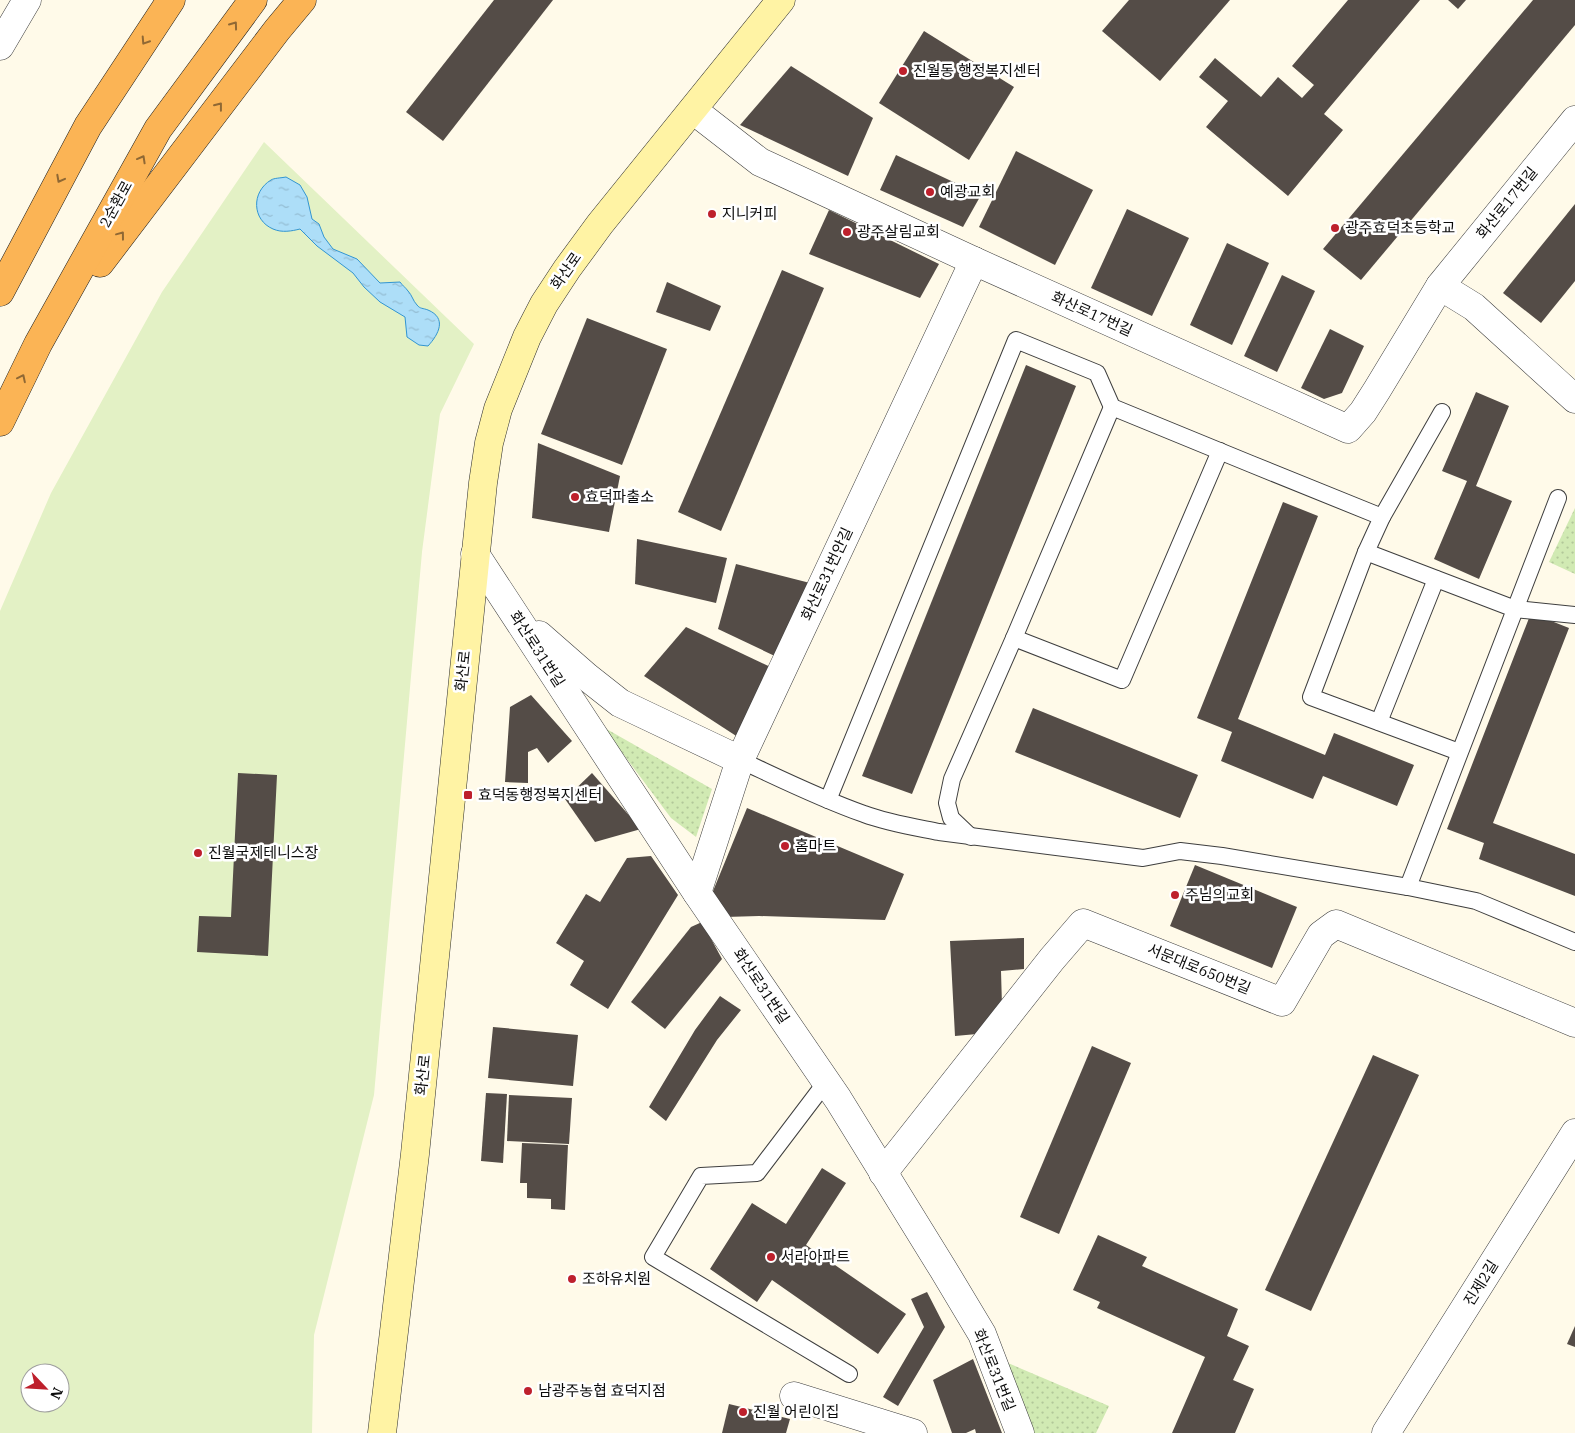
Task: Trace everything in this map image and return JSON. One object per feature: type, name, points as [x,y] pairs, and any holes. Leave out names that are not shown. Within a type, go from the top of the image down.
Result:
[{"type":"highway","points":[[0,292],[88,126],[171,0]]},
{"type":"highway","name":"2순환로","points":[[0,422],[38,344],[158,128],[253,0]]},
{"type":"highway","points":[[38,344],[187,147],[302,0]]},
{"type":"main road","name":"화산로","points":[[382,1433],[415,1154],[483,483],[489,444],[498,409],[527,337],[544,304],[567,269],[600,224],[781,0]]},
{"type":"street","points":[[4,33],[27,0]]},
{"type":"street","name":"화산로17번길","points":[[692,110],[760,162],[974,261],[1348,429],[1378,390],[1440,286],[1575,120]]},
{"type":"street","name":"화산로31번안길","points":[[698,893],[740,760],[974,261]]},
{"type":"street","points":[[1440,286],[1474,307],[1575,399]]},
{"type":"street","name":"화산로31번길","points":[[475,554],[698,893],[826,1082],[883,1173],[982,1334],[1020,1433]]},
{"type":"street","points":[[512,611],[587,677],[620,703],[740,760]]},
{"type":"street","name":"서문대로650번길","points":[[883,1173],[1083,922],[1282,1002],[1321,934],[1336,924],[1575,1023]]},
{"type":"street","name":"진제2길","points":[[1386,1433],[1575,1132]]},
{"type":"street","points":[[794,1396],[913,1433]]},
{"type":"lane","points":[[828,800],[1016,340],[1097,373],[1112,407],[1382,516]]},
{"type":"lane","points":[[971,836],[950,818],[947,803],[952,779],[1112,407]]},
{"type":"lane","points":[[1442,412],[1382,516],[1366,552],[1311,697],[1460,752]]},
{"type":"lane","points":[[1014,638],[1122,680],[1220,451]]},
{"type":"lane","points":[[1408,887],[1558,498]]},
{"type":"lane","points":[[1366,552],[1515,609],[1575,615]]},
{"type":"lane","points":[[1379,722],[1436,579]]},
{"type":"lane","points":[[740,760],[828,800],[866,815],[891,822],[939,832],[1144,858],[1180,851],[1214,855],[1408,887],[1476,901],[1575,942]]},
{"type":"lane","points":[[826,1082],[757,1173],[701,1176],[653,1257],[849,1374]]},
{"type":"green space","name":"진월국제테니스장","points":[[264,142],[474,344],[440,414],[422,552],[374,1095],[314,1335],[312,1433],[0,1433],[0,611],[51,493],[162,292]]},
{"type":"green space","points":[[1575,508],[1575,574],[1549,562]]},
{"type":"green space","points":[[603,727],[712,789],[696,837],[671,818]]},
{"type":"green space","points":[[1001,1360],[1109,1406],[1096,1433],[1032,1433]]},
{"type":"water","points":[[286,177],[300,185],[307,197],[312,219],[319,224],[324,237],[333,249],[357,259],[380,283],[400,282],[420,308],[434,313],[438,317],[438,331],[428,346],[419,345],[407,337],[405,317],[380,302],[353,273],[317,246],[300,229],[280,231],[266,225],[258,213],[257,198],[264,185],[276,178]]},
{"type":"building","points":[[494,0],[553,0],[443,141],[406,112]]},
{"type":"building","points":[[1129,0],[1230,0],[1160,81],[1102,31]]},
{"type":"building","points":[[1348,0],[1420,0],[1324,114],[1343,130],[1288,196],[1206,127],[1228,101],[1199,77],[1215,58],[1261,97],[1278,77],[1302,98],[1314,85],[1292,66]]},
{"type":"building","points":[[1448,0],[1466,0],[1458,9]]},
{"type":"building","points":[[1533,0],[1575,0],[1575,25],[1361,280],[1323,249]]},
{"type":"building","points":[[924,31],[1014,87],[969,160],[879,103]]},
{"type":"building","points":[[791,66],[873,118],[848,176],[740,125]]},
{"type":"building","points":[[1016,151],[1093,190],[1055,265],[979,227]]},
{"type":"building","name":"예광교회","points":[[896,155],[981,195],[963,227],[880,190]]},
{"type":"building","points":[[1575,204],[1575,281],[1541,323],[1503,293]]},
{"type":"building","points":[[1127,209],[1189,238],[1152,316],[1091,288]]},
{"type":"building","name":"광주살림교회","points":[[829,210],[939,264],[920,298],[809,254]]},
{"type":"building","points":[[1227,243],[1269,263],[1232,345],[1190,325]]},
{"type":"building","points":[[782,270],[824,288],[721,531],[678,512]]},
{"type":"building","points":[[1282,275],[1315,291],[1277,372],[1244,356]]},
{"type":"building","points":[[667,282],[721,306],[710,331],[656,312]]},
{"type":"building","points":[[587,318],[667,349],[622,465],[541,434]]},
{"type":"building","points":[[1330,329],[1364,346],[1342,393],[1324,399],[1301,388]]},
{"type":"building","points":[[1026,365],[1076,386],[912,794],[862,776]]},
{"type":"building","points":[[1476,392],[1509,406],[1476,486],[1512,501],[1479,579],[1434,559],[1467,481],[1442,471]]},
{"type":"building","name":"효덕파출소","points":[[538,443],[620,476],[609,532],[532,518]]},
{"type":"building","points":[[1283,502],[1318,516],[1238,719],[1325,755],[1334,733],[1414,765],[1397,806],[1323,776],[1313,799],[1221,761],[1232,732],[1197,718]]},
{"type":"building","points":[[637,539],[727,558],[716,603],[635,584]]},
{"type":"building","points":[[736,564],[810,583],[779,658],[718,629]]},
{"type":"building","points":[[1531,613],[1569,628],[1493,823],[1575,854],[1575,896],[1479,859],[1484,843],[1447,829]]},
{"type":"building","points":[[686,627],[779,671],[747,743],[644,676]]},
{"type":"building","points":[[531,695],[572,741],[548,763],[537,748],[528,752],[528,783],[505,782],[510,707]]},
{"type":"building","points":[[1033,708],[1198,775],[1180,818],[1015,752]]},
{"type":"building","points":[[238,773],[277,775],[268,956],[197,952],[199,916],[231,917]]},
{"type":"building","points":[[592,773],[641,829],[595,842],[565,799]]},
{"type":"building","name":"홈마트","points":[[747,808],[904,874],[885,920],[759,916],[725,917],[711,896]]},
{"type":"building","points":[[651,856],[678,895],[608,1009],[570,985],[584,961],[556,943],[586,894],[600,902],[627,858]]},
{"type":"building","points":[[1195,865],[1297,907],[1272,968],[1170,926]]},
{"type":"building","points":[[702,922],[722,959],[665,1029],[631,1002],[691,927]]},
{"type":"building","points":[[1024,938],[1024,969],[1001,971],[1002,1006],[977,1034],[955,1036],[950,941]]},
{"type":"building","points":[[720,996],[741,1010],[717,1040],[666,1121],[649,1107],[695,1030]]},
{"type":"building","points":[[493,1027],[578,1035],[573,1086],[488,1078]]},
{"type":"building","points":[[1092,1046],[1131,1063],[1059,1234],[1020,1217]]},
{"type":"building","points":[[1373,1055],[1419,1075],[1311,1311],[1265,1290]]},
{"type":"building","points":[[486,1093],[507,1094],[503,1163],[481,1161]]},
{"type":"building","points":[[509,1095],[572,1098],[569,1144],[507,1141]]},
{"type":"building","points":[[522,1143],[568,1145],[565,1210],[551,1209],[551,1199],[527,1198],[527,1183],[520,1183]]},
{"type":"building","name":"서라아파트","points":[[822,1168],[846,1183],[806,1245],[906,1314],[878,1354],[772,1280],[757,1302],[710,1269],[752,1203],[786,1224]]},
{"type":"building","points":[[1098,1235],[1147,1257],[1142,1266],[1238,1309],[1227,1336],[1249,1346],[1233,1380],[1254,1389],[1235,1433],[1172,1433],[1205,1357],[1097,1308],[1100,1302],[1073,1290]]},
{"type":"building","points":[[927,1292],[945,1327],[898,1406],[883,1397],[924,1327],[911,1299]]},
{"type":"building","points":[[1575,1326],[1575,1347],[1567,1344]]},
{"type":"building","points":[[973,1359],[1002,1433],[976,1433],[975,1429],[966,1433],[952,1433],[933,1380]]},
{"type":"building","name":"진월 어린이집","points":[[729,1404],[790,1419],[786,1433],[722,1433]]},
{"type":"place","name":"진월동 행정복지센터","points":[[903,71]]},
{"type":"place","name":"예광교회","points":[[930,192]]},
{"type":"place","name":"지니커피","points":[[712,214]]},
{"type":"place","name":"광주효덕초등학교","points":[[1335,228]]},
{"type":"place","name":"광주살림교회","points":[[847,232]]},
{"type":"place","name":"효덕파출소","points":[[575,497]]},
{"type":"place","name":"효덕동행정복지센터","points":[[468,795]]},
{"type":"place","name":"홈마트","points":[[785,846]]},
{"type":"place","name":"진월국제테니스장","points":[[198,853]]},
{"type":"place","name":"주님의교회","points":[[1175,895]]},
{"type":"place","name":"서라아파트","points":[[771,1257]]},
{"type":"place","name":"조하유치원","points":[[572,1279]]},
{"type":"place","name":"남광주농협 효덕지점","points":[[528,1391]]},
{"type":"place","name":"진월 어린이집","points":[[743,1412]]}]
